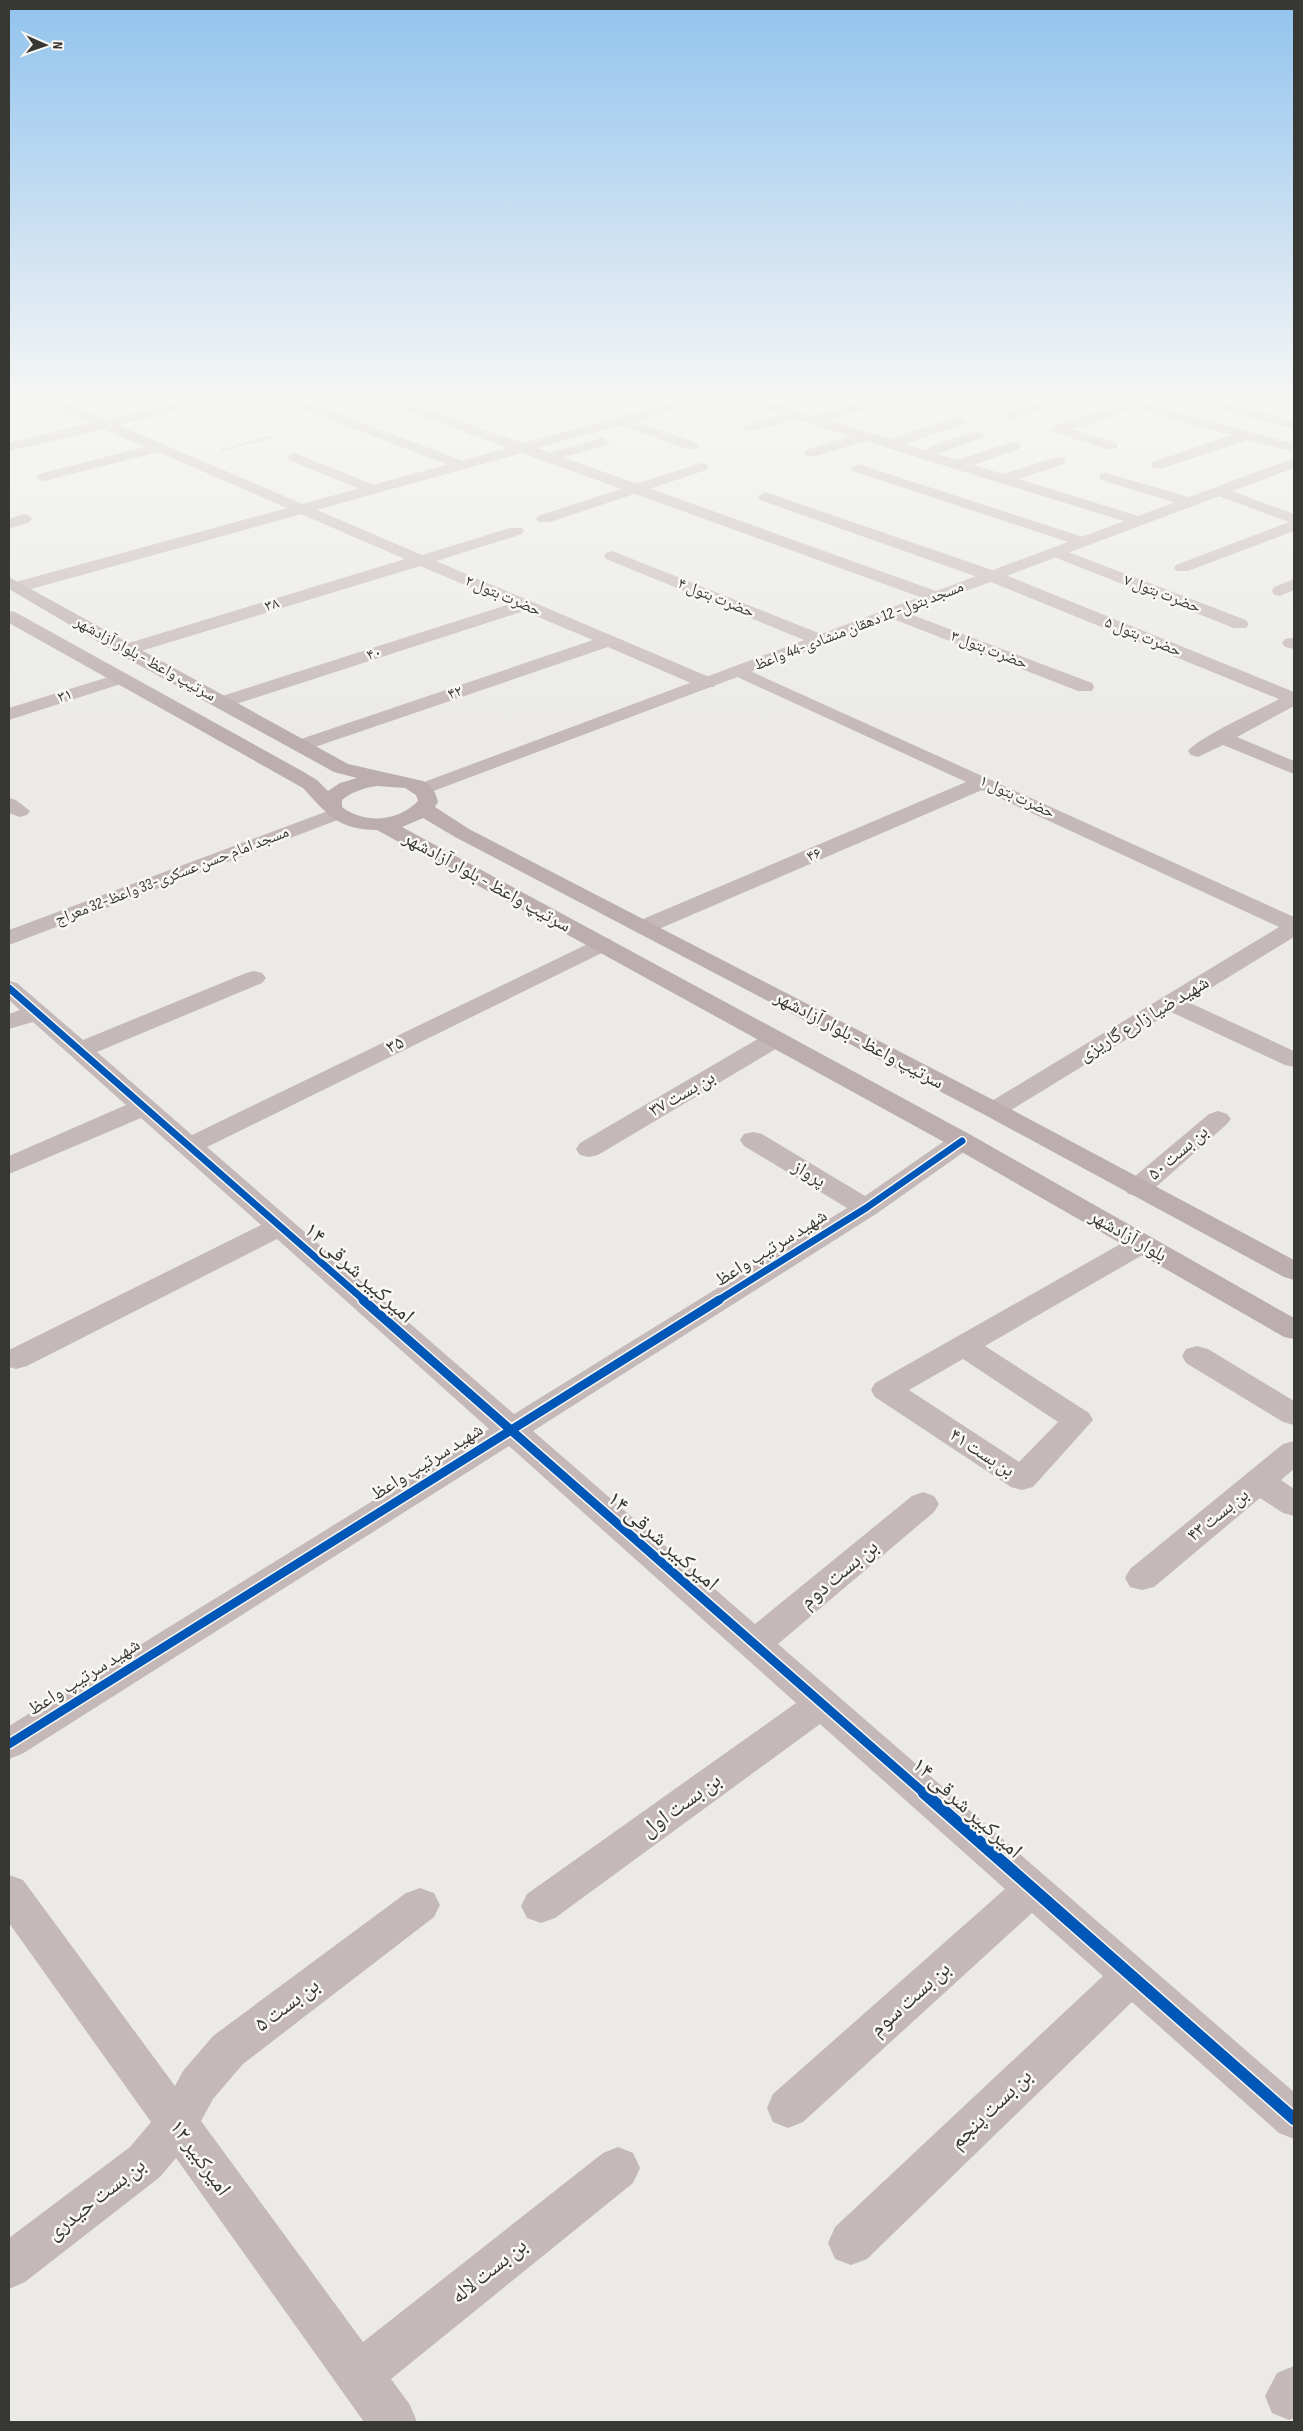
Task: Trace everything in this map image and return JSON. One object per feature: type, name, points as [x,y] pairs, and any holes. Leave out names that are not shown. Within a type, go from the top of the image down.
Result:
[{"type":"main road","name":"سرتیپ واعظ - بلوار آزادشهر","points":[[14,584],[125,650],[341,768],[414,784],[424,799],[462,833],[994,1110],[1294,1272]]},
{"type":"main road","name":"سرتیپ واعظ - بلوار آزادشهر","points":[[9,616],[302,779],[333,809]]},
{"type":"main road","points":[[393,780],[370,781],[349,786],[332,798],[333,809],[355,822],[381,824],[407,819],[424,799]]},
{"type":"main road","name":"سرتیپ واعظ - بلوار آزادشهر","points":[[381,824],[962,1141]]},
{"type":"main road","name":"بلوار آزادشهر","points":[[962,1141],[1294,1330]]},
{"type":"street","name":"حضرت بتول ۲","points":[[293,507],[707,683]]},
{"type":"street","points":[[14,584],[308,507]]},
{"type":"street","points":[[544,519],[578,507]]},
{"type":"street","points":[[690,507],[936,597]]},
{"type":"street","name":"حضرت بتول ۵","points":[[795,507],[992,576],[1294,699]]},
{"type":"street","points":[[978,507],[1083,542]]},
{"type":"street","points":[[1095,507],[1139,521]]},
{"type":"street","name":"مسجد بتول- 12 دهقان منشادی-44 واعظ","points":[[424,799],[707,683],[1175,507]]},
{"type":"street","points":[[1263,507],[1294,519]]},
{"type":"street","points":[[9,524],[24,519]]},
{"type":"street","points":[[1182,568],[1294,526]]},
{"type":"street","name":"۳۸","points":[[125,650],[516,531]]},
{"type":"street","name":"حضرت بتول ۷","points":[[1055,552],[1240,624]]},
{"type":"street","name":"حضرت بتول ۴","points":[[612,556],[820,640]]},
{"type":"street","name":"۴۰","points":[[223,702],[524,605]]},
{"type":"street","name":"حضرت بتول ۳","points":[[894,613],[1085,687]]},
{"type":"street","name":"۴۲","points":[[302,745],[608,641]]},
{"type":"street","name":"حضرت بتول ۱","points":[[739,671],[1294,926]]},
{"type":"street","name":"۳۱","points":[[9,714],[121,678]]},
{"type":"street","points":[[1198,751],[1294,699]]},
{"type":"street","points":[[1222,738],[1294,768]]},
{"type":"street","name":"۴۶","points":[[644,927],[984,782]]},
{"type":"street","name":"مسجد امام حسن عسکری-33 واعظ-32 معراج","points":[[9,938],[333,809]]},
{"type":"street","name":"شهید ضیا زارع گاریزی","points":[[994,1110],[1294,926]]},
{"type":"street","name":"۳۵","points":[[189,1146],[602,944]]},
{"type":"street","points":[[80,1050],[254,978]]},
{"type":"street","name":"۱۴ امیرکبیر شرقی","points":[[9,988],[508,1430],[822,1703],[1294,2119]]},
{"type":"street","points":[[1170,1003],[1294,1060]]},
{"type":"street","points":[[9,1022],[37,1012]]},
{"type":"street","name":"بن بست ۳۷","points":[[589,1149],[775,1039]]},
{"type":"street","points":[[9,1166],[144,1107]]},
{"type":"street","name":"بن بست ۵۰","points":[[1138,1188],[1218,1118]]},
{"type":"street","name":"پرواز","points":[[752,1140],[866,1208]]},
{"type":"street","name":"شهید سرتیپ واعظ","points":[[9,1744],[508,1430],[866,1208],[962,1141]]},
{"type":"street","points":[[16,1358],[280,1227]]},
{"type":"street","name":"بن بست ۴۱","points":[[964,1346],[1078,1420],[1022,1479],[886,1390],[1141,1244]]},
{"type":"street","points":[[1197,1356],[1294,1414]]},
{"type":"street","name":"بن بست ۴۳","points":[[1142,1578],[1294,1452]]},
{"type":"street","points":[[1259,1481],[1294,1506]]},
{"type":"street","name":"بن بست دوم","points":[[754,1644],[923,1504]]},
{"type":"street","name":"بن بست اول","points":[[541,1906],[822,1703]]},
{"type":"street","name":"بن بست سوم","points":[[788,2108],[1032,1890]]},
{"type":"street","name":"امیرکبیر ۱۲","points":[[9,1892],[393,2422]]},
{"type":"street","name":"بن بست ۵","points":[[176,2125],[198,2085],[228,2050],[420,1905]]},
{"type":"street","name":"بن بست پنجم","points":[[851,2243],[1131,1976]]},
{"type":"street","name":"بن بست حیدری","points":[[9,2266],[146,2162],[176,2125]]},
{"type":"street","name":"بن بست لاله","points":[[359,2375],[618,2168]]},
{"type":"cycle path","points":[[9,988],[1294,2119]]},
{"type":"cycle path","points":[[9,1744],[866,1208],[962,1141]]}]
